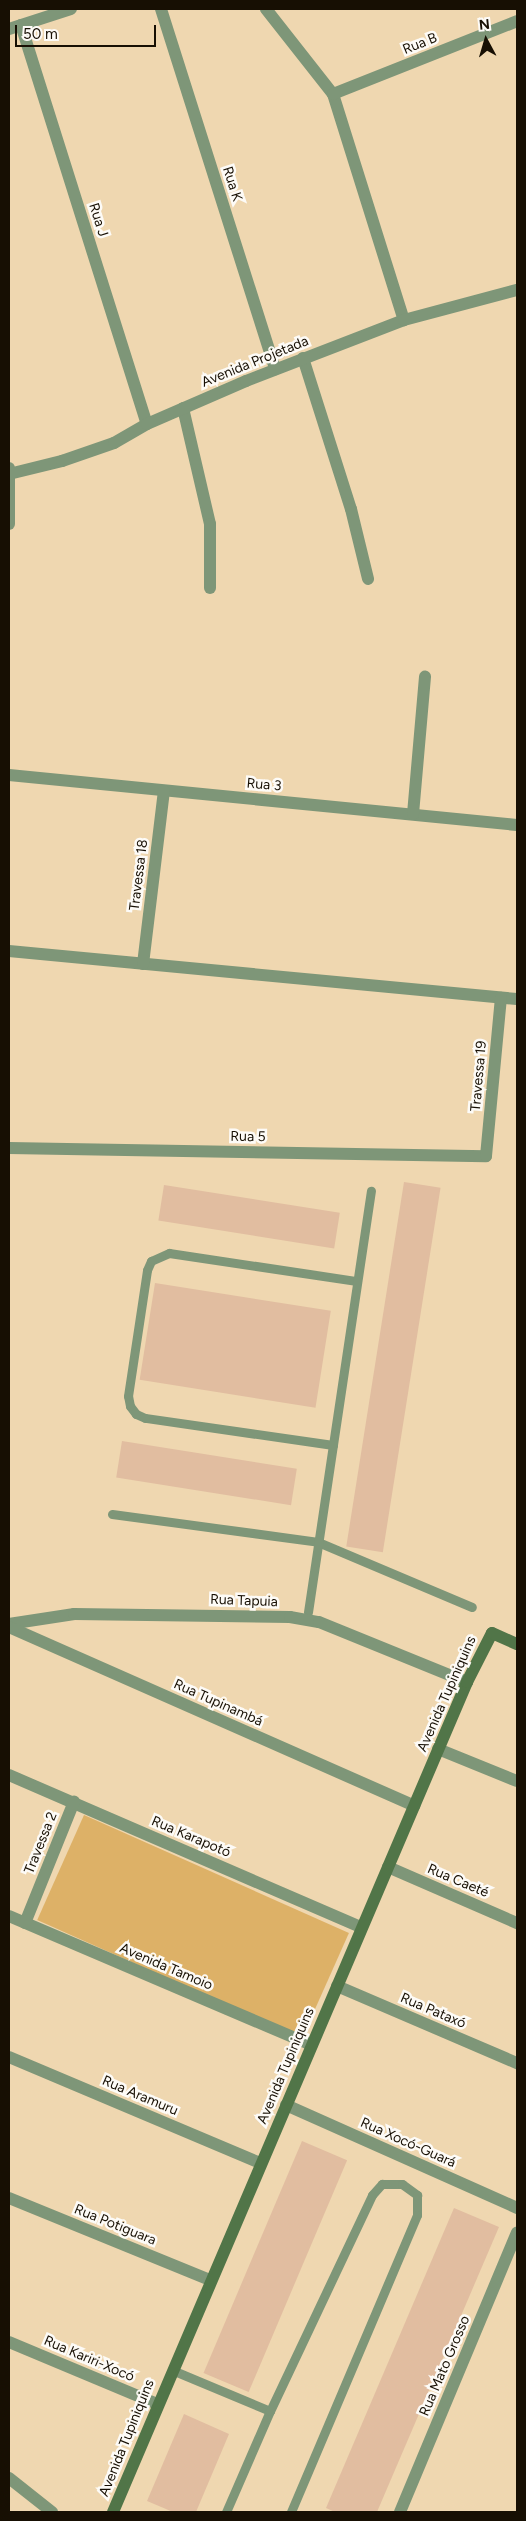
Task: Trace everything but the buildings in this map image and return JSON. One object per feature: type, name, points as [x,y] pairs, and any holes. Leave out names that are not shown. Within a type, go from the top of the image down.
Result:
[{"type":"street","points":[[15,27],[71,9]]},
{"type":"street","name":"Rua K","points":[[161,9],[275,369]]},
{"type":"street","points":[[266,9],[333,94],[404,320]]},
{"type":"street","name":"Rua B","points":[[333,94],[517,21]]},
{"type":"street","name":"Rua J","points":[[15,27],[148,424]]},
{"type":"street","name":"Avenida Projetada","points":[[9,472],[114,443],[148,424],[183,408],[275,369],[404,320],[517,290]]},
{"type":"street","points":[[303,358],[351,509],[368,579]]},
{"type":"street","points":[[183,408],[210,524],[210,588]]},
{"type":"street","points":[[9,472],[9,524]]},
{"type":"street","points":[[413,814],[425,677]]},
{"type":"street","name":"Rua 3","points":[[9,775],[517,824]]},
{"type":"street","name":"Travessa 18","points":[[143,964],[164,791]]},
{"type":"street","points":[[9,951],[517,999]]},
{"type":"street","name":"Travessa 19","points":[[486,1156],[501,998]]},
{"type":"street","name":"Rua 5","points":[[9,1148],[486,1156]]},
{"type":"street","name":"Rua Tapuia","points":[[9,1626],[74,1614],[307,1616],[467,1682]]},
{"type":"street","name":"Rua Tupinambá","points":[[9,1626],[414,1806]]},
{"type":"street","name":"Avenida Tupiniquins","points":[[113,2512],[157,2404],[467,1682],[492,1633],[517,1644]]},
{"type":"street","points":[[438,1749],[517,1781]]},
{"type":"street","name":"Rua Karapotó","points":[[9,1776],[74,1802],[361,1927]]},
{"type":"street","name":"Travessa 2","points":[[25,1923],[74,1802]]},
{"type":"street","name":"Rua Caeté","points":[[388,1867],[517,1923]]},
{"type":"street","name":"Avenida Tamoio","points":[[9,1916],[312,2045]]},
{"type":"street","name":"Rua Pataxó","points":[[337,1986],[517,2063]]},
{"type":"street","name":"Rua Aramuru","points":[[9,2058],[260,2163]]},
{"type":"street","name":"Rua Xocó-Guará","points":[[286,2105],[517,2208]]},
{"type":"street","name":"Rua Potiguara","points":[[9,2198],[210,2280]]},
{"type":"street","name":"Rua Mato Grosso","points":[[400,2512],[517,2232]]},
{"type":"street","name":"Rua Kariri-Xocó","points":[[9,2342],[157,2404]]},
{"type":"street","points":[[9,2478],[52,2512]]},
{"type":"lane","points":[[307,1616],[371,1191]]},
{"type":"lane","points":[[333,1445],[136,1414],[130,1406],[128,1396],[145,1280],[151,1261],[169,1254],[358,1281]]},
{"type":"lane","points":[[112,1514],[318,1542],[472,1607]]},
{"type":"lane","points":[[226,2512],[270,2411],[372,2195],[386,2182],[406,2186],[417,2195],[417,2215],[291,2512]]},
{"type":"lane","points":[[172,2370],[270,2411]]},
{"type":"shaded area","points":[[84,1815],[349,1933],[302,2038],[37,1920]]}]
